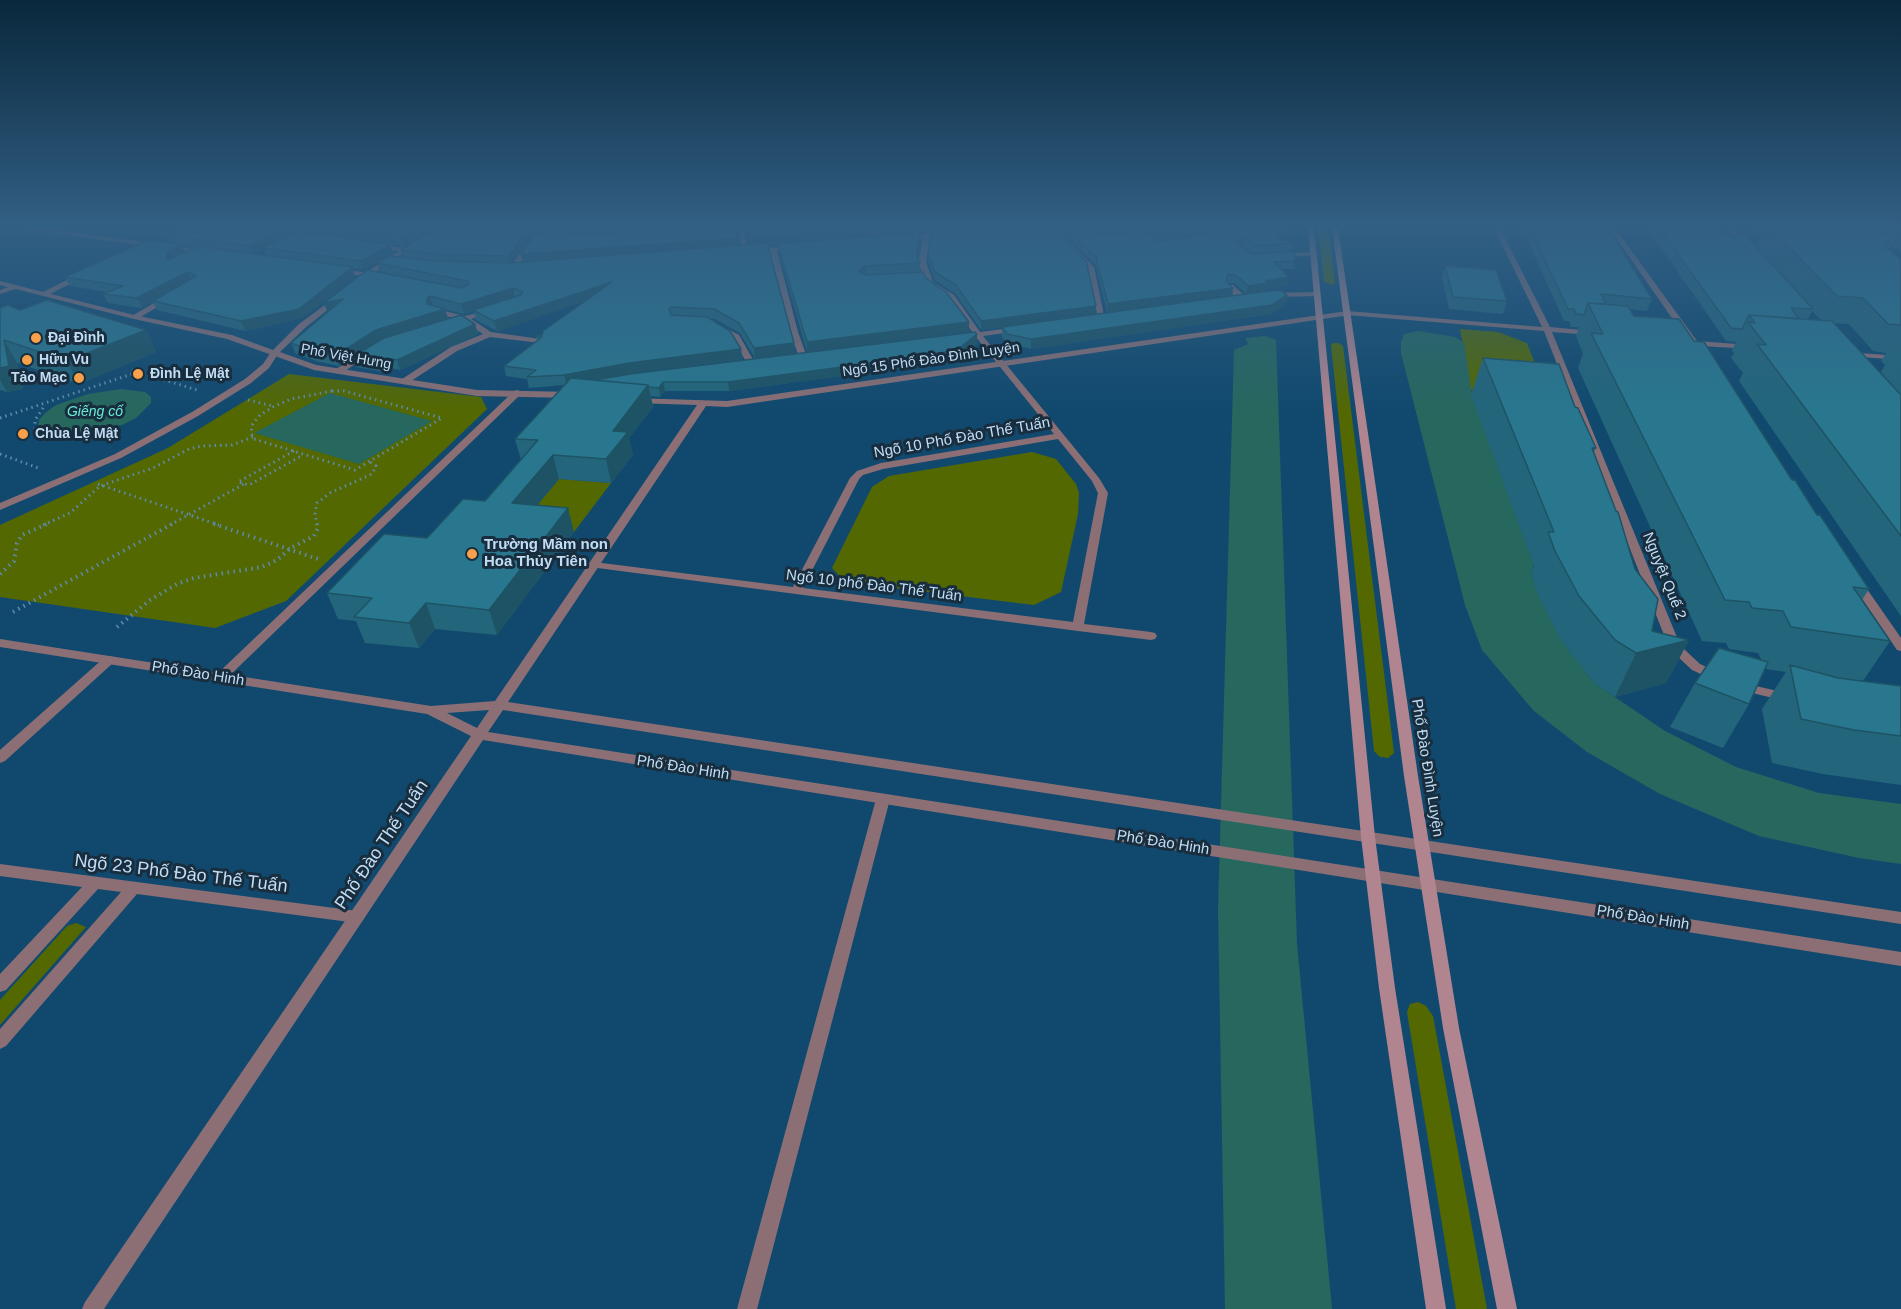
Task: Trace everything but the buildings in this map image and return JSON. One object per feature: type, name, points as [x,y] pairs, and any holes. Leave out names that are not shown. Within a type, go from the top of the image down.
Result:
[{"type":"main road","points":[[1317,289],[1368,837],[1387,988],[1436,1309]]},
{"type":"main road","name":"Phố Đào Đình Luyện","points":[[1344,289],[1451,1028],[1507,1309]]},
{"type":"street","points":[[0,507],[118,456],[195,414],[255,375],[274,354],[229,337],[134,317],[27,289]]},
{"type":"street","points":[[45,293],[54,289]]},
{"type":"street","name":"Phố Việt Hưng","points":[[348,289],[302,326],[274,354],[299,363],[339,371],[477,393],[517,393]]},
{"type":"street","points":[[783,289],[803,357]]},
{"type":"street","name":"Ngõ 10 Phố Đào Thế Tuấn","points":[[938,289],[951,297],[978,335],[1061,436],[1104,493],[1078,627]]},
{"type":"street","points":[[1095,289],[1102,318]]},
{"type":"street","points":[[1232,289],[1243,298]]},
{"type":"street","name":"Nguyệt Quế 2","points":[[1527,289],[1547,329],[1670,635],[1680,652],[1696,667],[1733,684],[1774,696],[1796,698]]},
{"type":"street","points":[[1655,289],[1697,348]]},
{"type":"street","points":[[1266,296],[1317,294]]},
{"type":"street","points":[[134,317],[174,296]]},
{"type":"street","points":[[1232,300],[1255,297]]},
{"type":"street","points":[[444,325],[497,309]]},
{"type":"street","points":[[435,310],[465,319],[489,334],[540,341]]},
{"type":"street","name":"Ngõ 15 Phố Đào Đình Luyện","points":[[622,399],[727,404],[1347,313],[1608,335]]},
{"type":"street","points":[[1090,319],[1113,316]]},
{"type":"street","points":[[711,323],[735,337],[752,363]]},
{"type":"street","points":[[954,338],[1024,328]]},
{"type":"street","points":[[405,381],[454,349],[489,334]]},
{"type":"street","points":[[1676,342],[1697,348],[1761,348]]},
{"type":"street","points":[[339,371],[374,349]]},
{"type":"street","points":[[1848,361],[1840,352],[1901,358]]},
{"type":"street","points":[[792,358],[814,355]]},
{"type":"street","points":[[741,364],[762,361]]},
{"type":"street","points":[[554,393],[576,388]]},
{"type":"street","points":[[220,678],[517,393],[588,396]]},
{"type":"street","name":"Phố Đào Thế Tuấn","points":[[92,1309],[703,403]]},
{"type":"street","name":"Ngõ 10 Phố Đào Thế Tuấn","points":[[796,591],[855,478],[860,473],[880,466],[1061,436]]},
{"type":"street","name":"Ngõ 10 phố Đào Thế Tuấn","points":[[594,565],[1151,636]]},
{"type":"street","points":[[1847,568],[1901,647]]},
{"type":"street","name":"Phố Đào Hinh","points":[[0,644],[431,710],[499,705],[1901,918]]},
{"type":"street","points":[[0,758],[109,660]]},
{"type":"street","name":"Phố Đào Hinh","points":[[431,710],[479,735],[1901,959]]},
{"type":"street","points":[[747,1309],[883,799]]},
{"type":"street","name":"Ngõ 23 Phố Đào Thế Tuấn","points":[[0,870],[357,917]]},
{"type":"street","points":[[0,985],[94,882]]},
{"type":"street","points":[[0,1041],[134,887]]},
{"type":"path","points":[[0,418],[45,405],[138,372]]},
{"type":"path","points":[[0,574],[14,561],[16,543],[22,535],[70,513],[102,485],[153,468],[189,449],[201,446],[232,445],[253,437],[355,470],[442,418],[344,391],[332,391],[301,396],[273,406],[252,424],[250,433],[253,437]]},
{"type":"path","points":[[36,429],[35,420],[45,405]]},
{"type":"path","points":[[294,451],[238,482],[249,485],[304,454]]},
{"type":"path","points":[[0,454],[44,470],[74,475],[323,561]]},
{"type":"path","points":[[117,627],[150,600],[177,584],[194,578],[254,569],[271,563],[289,549],[309,540],[317,532],[315,508],[322,498],[376,470],[376,466],[369,461]]},
{"type":"path","points":[[13,612],[244,484]]},
{"type":"green space","points":[[1460,329],[1498,332],[1527,343],[1548,398],[1471,390]]},
{"type":"green space","points":[[1333,343],[1343,346],[1394,753],[1388,758],[1380,757],[1374,751],[1331,345]]},
{"type":"green space","points":[[289,374],[481,397],[487,409],[286,601],[215,628],[0,597],[0,525],[168,448]]},
{"type":"green space","points":[[1032,452],[1056,459],[1076,484],[1079,493],[1078,514],[1061,592],[1034,605],[845,582],[832,568],[872,487],[889,476]]},
{"type":"green space","points":[[559,479],[611,483],[574,532],[519,527]]},
{"type":"green space","points":[[76,923],[86,927],[0,1025],[0,1000],[67,926]]},
{"type":"green space","points":[[1418,1002],[1426,1006],[1433,1016],[1487,1309],[1456,1309],[1407,1012],[1410,1004]]},
{"type":"water","points":[[1418,331],[1455,337],[1464,343],[1472,395],[1534,565],[1531,573],[1539,596],[1562,641],[1594,683],[1665,731],[1736,767],[1819,793],[1901,804],[1901,864],[1859,858],[1759,836],[1660,794],[1587,752],[1534,711],[1482,650],[1465,605],[1401,353],[1404,334]]},
{"type":"water","points":[[1265,336],[1276,340],[1297,944],[1332,1309],[1225,1309],[1218,909],[1234,350],[1248,344],[1245,338]]},
{"type":"water","name":"Giếng cổ","points":[[121,389],[145,392],[151,397],[151,403],[136,418],[122,425],[86,435],[54,435],[43,432],[38,427],[39,420],[56,405],[88,394]]},
{"type":"water","points":[[330,393],[432,421],[359,464],[254,433]]},
{"type":"place","name":"Đại Đình","points":[[36,338]]},
{"type":"place","name":"Hữu Vu","points":[[27,360]]},
{"type":"place","name":"Đình Lệ Mật","points":[[138,374]]},
{"type":"place","name":"Tảo Mạc","points":[[79,378]]},
{"type":"place","name":"Chùa Lệ Mật","points":[[23,434]]},
{"type":"place","name":"Trường Mầm non Hoa Thủy Tiên","points":[[472,554]]}]
